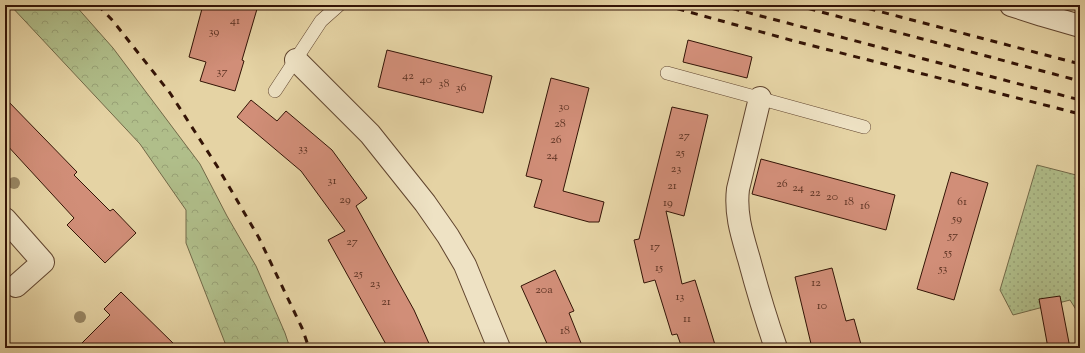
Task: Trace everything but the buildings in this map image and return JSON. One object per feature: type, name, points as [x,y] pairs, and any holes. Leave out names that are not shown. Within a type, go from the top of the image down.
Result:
[{"type":"street","points":[[1011,5],[1080,26]]},
{"type":"street","points":[[296,60],[370,134],[425,203],[448,236],[465,265],[499,348]]},
{"type":"street","points":[[760,98],[736,201],[740,228],[776,348]]},
{"type":"street","points":[[5,219],[43,262],[16,286]]},
{"type":"lane","points":[[274,91],[321,21],[339,5]]},
{"type":"lane","points":[[667,73],[864,127]]},
{"type":"green space","points":[[10,5],[75,5],[113,48],[200,164],[227,216],[256,266],[290,348],[227,348],[186,243],[186,210],[140,144]]},
{"type":"green space","points":[[1037,165],[1080,176],[1080,316],[1070,300],[1013,315],[1000,290]]},
{"type":"railway","points":[[98,5],[113,21],[170,93],[217,166],[259,238],[302,328],[309,348]]},
{"type":"railway","points":[[664,5],[794,41],[1080,114]]},
{"type":"railway","points":[[719,5],[1080,100]]},
{"type":"railway","points":[[795,5],[1080,81]]},
{"type":"railway","points":[[855,5],[1080,64]]}]
